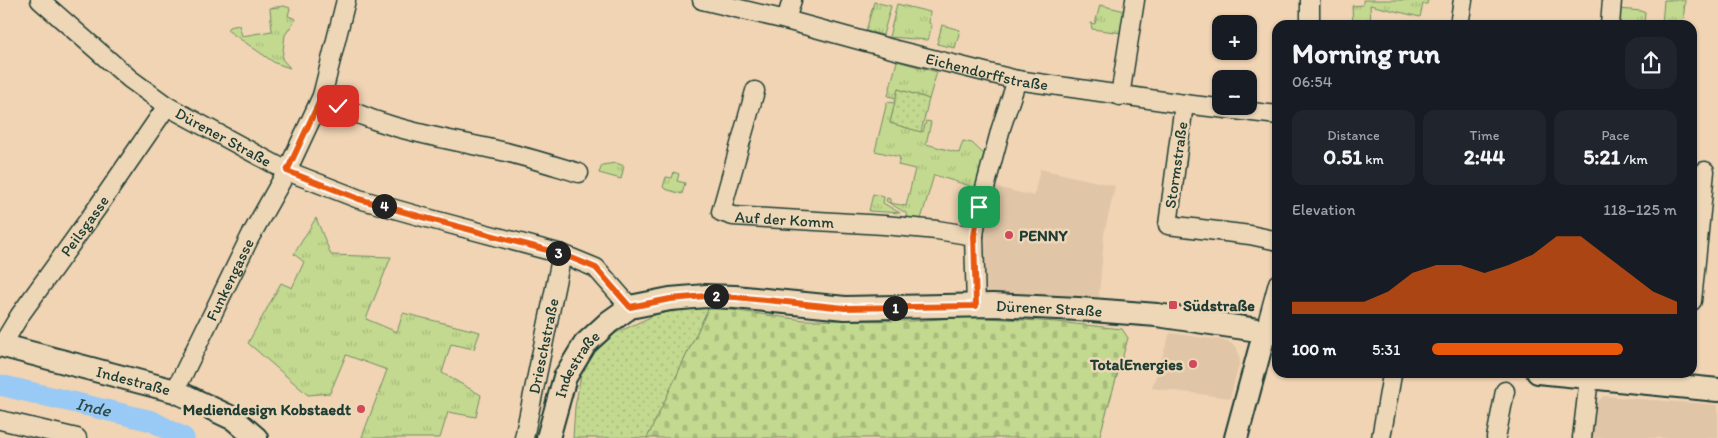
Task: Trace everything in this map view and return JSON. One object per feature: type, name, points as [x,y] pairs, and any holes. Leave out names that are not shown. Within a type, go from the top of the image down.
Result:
[{"type":"main road","name":"Dürener Straße","points":[[630,307],[670,299],[706,296],[845,308],[976,306],[1078,309],[1149,314],[1271,332]]},
{"type":"main road","name":"Indestraße","points":[[548,438],[569,370],[585,344],[609,322],[630,307]]},
{"type":"main road","points":[[1236,438],[1271,332]]},
{"type":"main road","name":"Indestraße","points":[[1,346],[175,391],[234,419],[256,438]]},
{"type":"main road","points":[[1589,378],[1718,390]]},
{"type":"street","name":"Dürener Straße","points":[[40,0],[130,79],[167,106],[287,171],[359,199],[562,254],[596,268],[630,307]]},
{"type":"street","name":"Funkengasse","points":[[175,391],[250,238],[287,171],[322,96],[346,0]]},
{"type":"street","name":"Eichendorffstraße","points":[[702,0],[1018,80],[1120,96],[1272,114]]},
{"type":"street","points":[[786,20],[792,0]]},
{"type":"street","points":[[1120,96],[1135,0]]},
{"type":"street","points":[[1310,0],[1310,20]]},
{"type":"street","points":[[1460,20],[1463,0]]},
{"type":"street","points":[[1610,20],[1612,0]]},
{"type":"street","points":[[976,306],[974,236],[979,207],[1001,128],[1018,80]]},
{"type":"street","name":"Auf der Komm","points":[[754,91],[721,212],[733,216],[937,230],[974,236]]},
{"type":"street","points":[[322,96],[338,106],[379,122],[434,138],[499,150],[579,173]]},
{"type":"street","name":"Stormstraße","points":[[1184,104],[1168,225],[1250,235],[1272,240]]},
{"type":"street","name":"Peilsgasse","points":[[1,346],[20,315],[167,106]]},
{"type":"street","points":[[1697,251],[1705,171]]},
{"type":"street","name":"Drieschstraße","points":[[524,438],[562,254]]},
{"type":"street","points":[[1381,438],[1391,378]]},
{"type":"street","points":[[1582,438],[1589,378]]},
{"type":"street","points":[[1496,438],[1505,391]]},
{"type":"street","points":[[0,420],[77,438]]},
{"type":"shaded area","points":[[1040,169],[1115,186],[1104,234],[1099,297],[985,293],[986,206],[991,186],[1034,196]]},
{"type":"shaded area","name":"TotalEnergies","points":[[1170,333],[1228,341],[1237,348],[1240,361],[1230,398],[1152,388]]},
{"type":"shaded area","points":[[1604,396],[1718,405],[1718,438],[1590,438],[1593,405]]},
{"type":"green space","points":[[1363,0],[1428,0],[1427,4],[1423,4],[1420,17],[1370,5],[1371,20],[1353,20],[1352,6],[1363,5]]},
{"type":"green space","points":[[1664,0],[1685,0],[1683,20],[1662,20]]},
{"type":"green space","points":[[874,2],[891,6],[883,35],[866,31]]},
{"type":"green space","points":[[897,4],[930,12],[929,23],[932,25],[928,40],[889,37]]},
{"type":"green space","points":[[1100,5],[1125,11],[1122,33],[1092,29],[1091,23],[1095,24]]},
{"type":"green space","points":[[284,6],[290,8],[288,16],[296,19],[285,35],[282,59],[290,68],[275,63],[227,30],[229,27],[239,25],[242,36],[272,31],[270,8]]},
{"type":"green space","points":[[1619,9],[1645,12],[1644,20],[1618,20]]},
{"type":"green space","points":[[942,25],[960,30],[955,48],[937,44]]},
{"type":"green space","points":[[897,61],[937,72],[929,99],[898,89],[896,98],[888,96]]},
{"type":"green space","points":[[898,89],[929,99],[921,132],[890,123]]},
{"type":"green space","points":[[887,102],[895,103],[890,123],[923,132],[926,121],[931,122],[926,144],[959,153],[963,141],[972,143],[987,157],[977,188],[934,175],[919,226],[908,225],[906,213],[886,201],[887,198],[890,199],[890,203],[906,206],[915,169],[898,165],[900,157],[875,151]]},
{"type":"green space","points":[[616,163],[624,166],[621,179],[599,173],[602,165]]},
{"type":"green space","points":[[674,172],[679,174],[677,181],[685,183],[682,194],[663,187],[666,177],[672,178]]},
{"type":"green space","points":[[873,194],[884,197],[883,203],[900,213],[869,211]]},
{"type":"green space","points":[[316,218],[331,255],[391,257],[366,319],[397,332],[403,313],[480,332],[474,349],[451,344],[442,373],[481,395],[476,417],[448,412],[440,438],[362,437],[387,370],[346,355],[330,393],[308,395],[248,343],[281,283],[292,288],[304,262],[294,254]]},
{"type":"green space","points":[[709,307],[804,320],[911,321],[970,317],[1057,322],[1122,329],[1128,338],[1099,438],[647,438]]},
{"type":"green space","points":[[709,307],[647,438],[573,438],[575,407],[581,375],[596,351],[616,333],[659,313]]},
{"type":"waterway","name":"Inde","points":[[0,385],[152,421],[184,438]]},
{"type":"place","name":"PENNY","points":[[1009,235]]},
{"type":"place","name":"Südstraße","points":[[1173,305]]},
{"type":"place","name":"TotalEnergies","points":[[1193,364]]},
{"type":"place","name":"Mediendesign Kobstaedt","points":[[361,409]]},
{"type":"route","points":[[338,106],[322,96],[287,171],[359,199],[562,254],[596,268],[630,307],[670,299],[706,296],[845,308],[976,306],[974,236],[979,207]]}]
